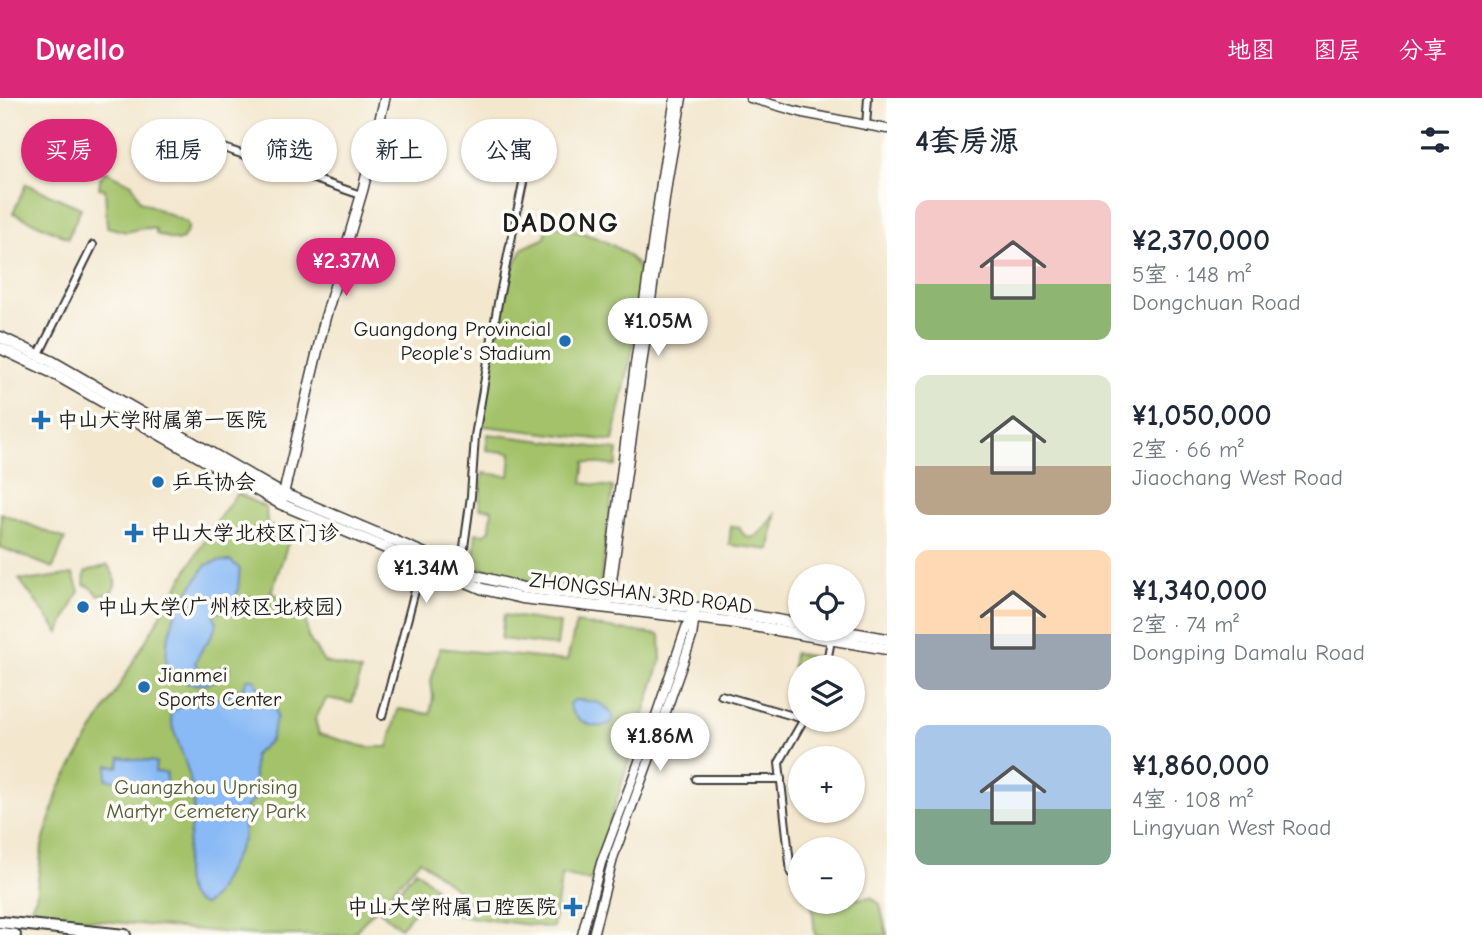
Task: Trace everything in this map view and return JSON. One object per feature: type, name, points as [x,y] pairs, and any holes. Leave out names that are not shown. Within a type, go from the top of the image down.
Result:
[{"type":"highway","points":[[0,922],[125,935]]},
{"type":"highway","points":[[0,933],[15,935]]},
{"type":"main road","points":[[0,348],[59,371],[282,499],[318,345],[361,195],[385,98]]},
{"type":"main road","points":[[0,337],[39,354],[59,371]]},
{"type":"main road","name":"ZHONGSHAN 3RD ROAD","points":[[282,499],[508,585],[608,598],[788,632]]},
{"type":"main road","name":"ZHONGSHAN 3RD ROAD","points":[[282,499],[422,564],[474,586],[501,594],[606,608],[788,623]]},
{"type":"main road","points":[[865,635],[887,639]]},
{"type":"main road","name":"ZHONGSHAN 3RD ROAD","points":[[837,641],[887,649]]},
{"type":"street","points":[[608,598],[660,184],[675,98]]},
{"type":"street","points":[[606,608],[682,98]]},
{"type":"street","points":[[750,98],[803,113],[887,130]]},
{"type":"street","points":[[866,125],[868,98]]},
{"type":"street","points":[[227,149],[361,195]]},
{"type":"street","points":[[461,569],[471,496],[475,436],[498,303],[523,183]]},
{"type":"street","points":[[39,354],[93,244]]},
{"type":"street","points":[[382,716],[422,564]]},
{"type":"street","points":[[593,935],[612,859],[692,637],[693,615]]},
{"type":"street","points":[[582,935],[601,863],[693,615]]},
{"type":"street","points":[[721,695],[788,715]]},
{"type":"street","points":[[788,847],[779,763],[796,732]]},
{"type":"street","points":[[696,779],[780,779]]},
{"type":"street","points":[[601,863],[612,859]]},
{"type":"green space","points":[[117,177],[132,184],[140,201],[186,222],[189,226],[183,239],[177,241],[156,234],[156,229],[126,232],[107,227],[105,189],[99,188],[100,182],[117,182]]},
{"type":"green space","points":[[26,184],[81,208],[68,238],[13,213]]},
{"type":"green space","name":"Guangdong Provincial People's Stadium","points":[[547,223],[603,240],[616,247],[637,266],[643,278],[642,305],[613,441],[484,426],[481,422],[490,361],[508,277],[523,248],[545,238]]},
{"type":"green space","points":[[488,434],[618,450],[616,466],[585,462],[582,483],[613,487],[600,589],[504,577],[473,565],[476,533],[484,534],[490,530],[492,509],[479,508],[483,473],[509,476],[511,453],[486,450]]},
{"type":"green space","name":"Guangzhou Uprising Martyr Cemetery Park","points":[[237,493],[266,508],[267,525],[292,532],[271,593],[304,605],[308,637],[324,662],[361,671],[352,703],[327,698],[315,719],[319,734],[366,747],[388,747],[398,709],[430,714],[433,697],[431,681],[440,648],[567,661],[576,623],[660,635],[661,660],[591,881],[562,875],[553,928],[453,915],[456,889],[420,860],[352,935],[253,935],[27,914],[36,897],[42,846],[59,788],[212,528]]},
{"type":"green space","points":[[1,513],[65,539],[53,568],[0,547]]},
{"type":"green space","points":[[775,514],[770,550],[729,545],[731,526],[739,527],[748,537],[753,537],[763,530]]},
{"type":"green space","points":[[108,565],[114,576],[115,586],[110,593],[98,595],[84,585],[85,572]]},
{"type":"green space","points":[[73,574],[79,591],[59,633],[19,579],[32,580]]},
{"type":"green space","points":[[504,615],[560,623],[557,646],[501,639]]},
{"type":"green space","points":[[416,870],[436,888],[400,928],[380,911]]},
{"type":"green space","points":[[871,897],[880,904],[887,935],[815,935],[813,914],[865,914],[865,898]]},
{"type":"water","points":[[231,561],[240,569],[238,592],[235,600],[228,602],[224,611],[215,613],[215,628],[195,664],[201,671],[229,667],[228,672],[207,684],[188,684],[182,678],[172,676],[166,661],[167,642],[176,611],[206,565]]},
{"type":"water","points":[[247,679],[255,679],[260,693],[270,696],[277,716],[270,741],[254,755],[254,783],[257,792],[246,807],[243,840],[215,895],[205,905],[194,901],[185,880],[193,796],[188,772],[172,726],[171,712],[187,703],[206,704],[244,687]]},
{"type":"water","points":[[574,700],[603,705],[613,720],[601,726],[588,724],[571,710],[569,704]]},
{"type":"water","points":[[120,757],[156,762],[155,772],[167,773],[165,787],[106,779],[108,765],[118,767]]},
{"type":"place","name":"Guangdong Provincial People's Stadium","points":[[565,341]]},
{"type":"place","name":"中山大学附属第一医院","points":[[41,420]]},
{"type":"place","name":"乒乓协会","points":[[158,482]]},
{"type":"place","name":"中山大学北校区门诊","points":[[134,533]]},
{"type":"place","name":"中山大学(广州校区北校园)","points":[[83,607]]},
{"type":"place","name":"Jianmei Sports Center","points":[[144,687]]},
{"type":"place","name":"中山大学附属口腔医院","points":[[573,907]]},
{"type":"district","name":"DADONG","points":[[561,222]]}]
